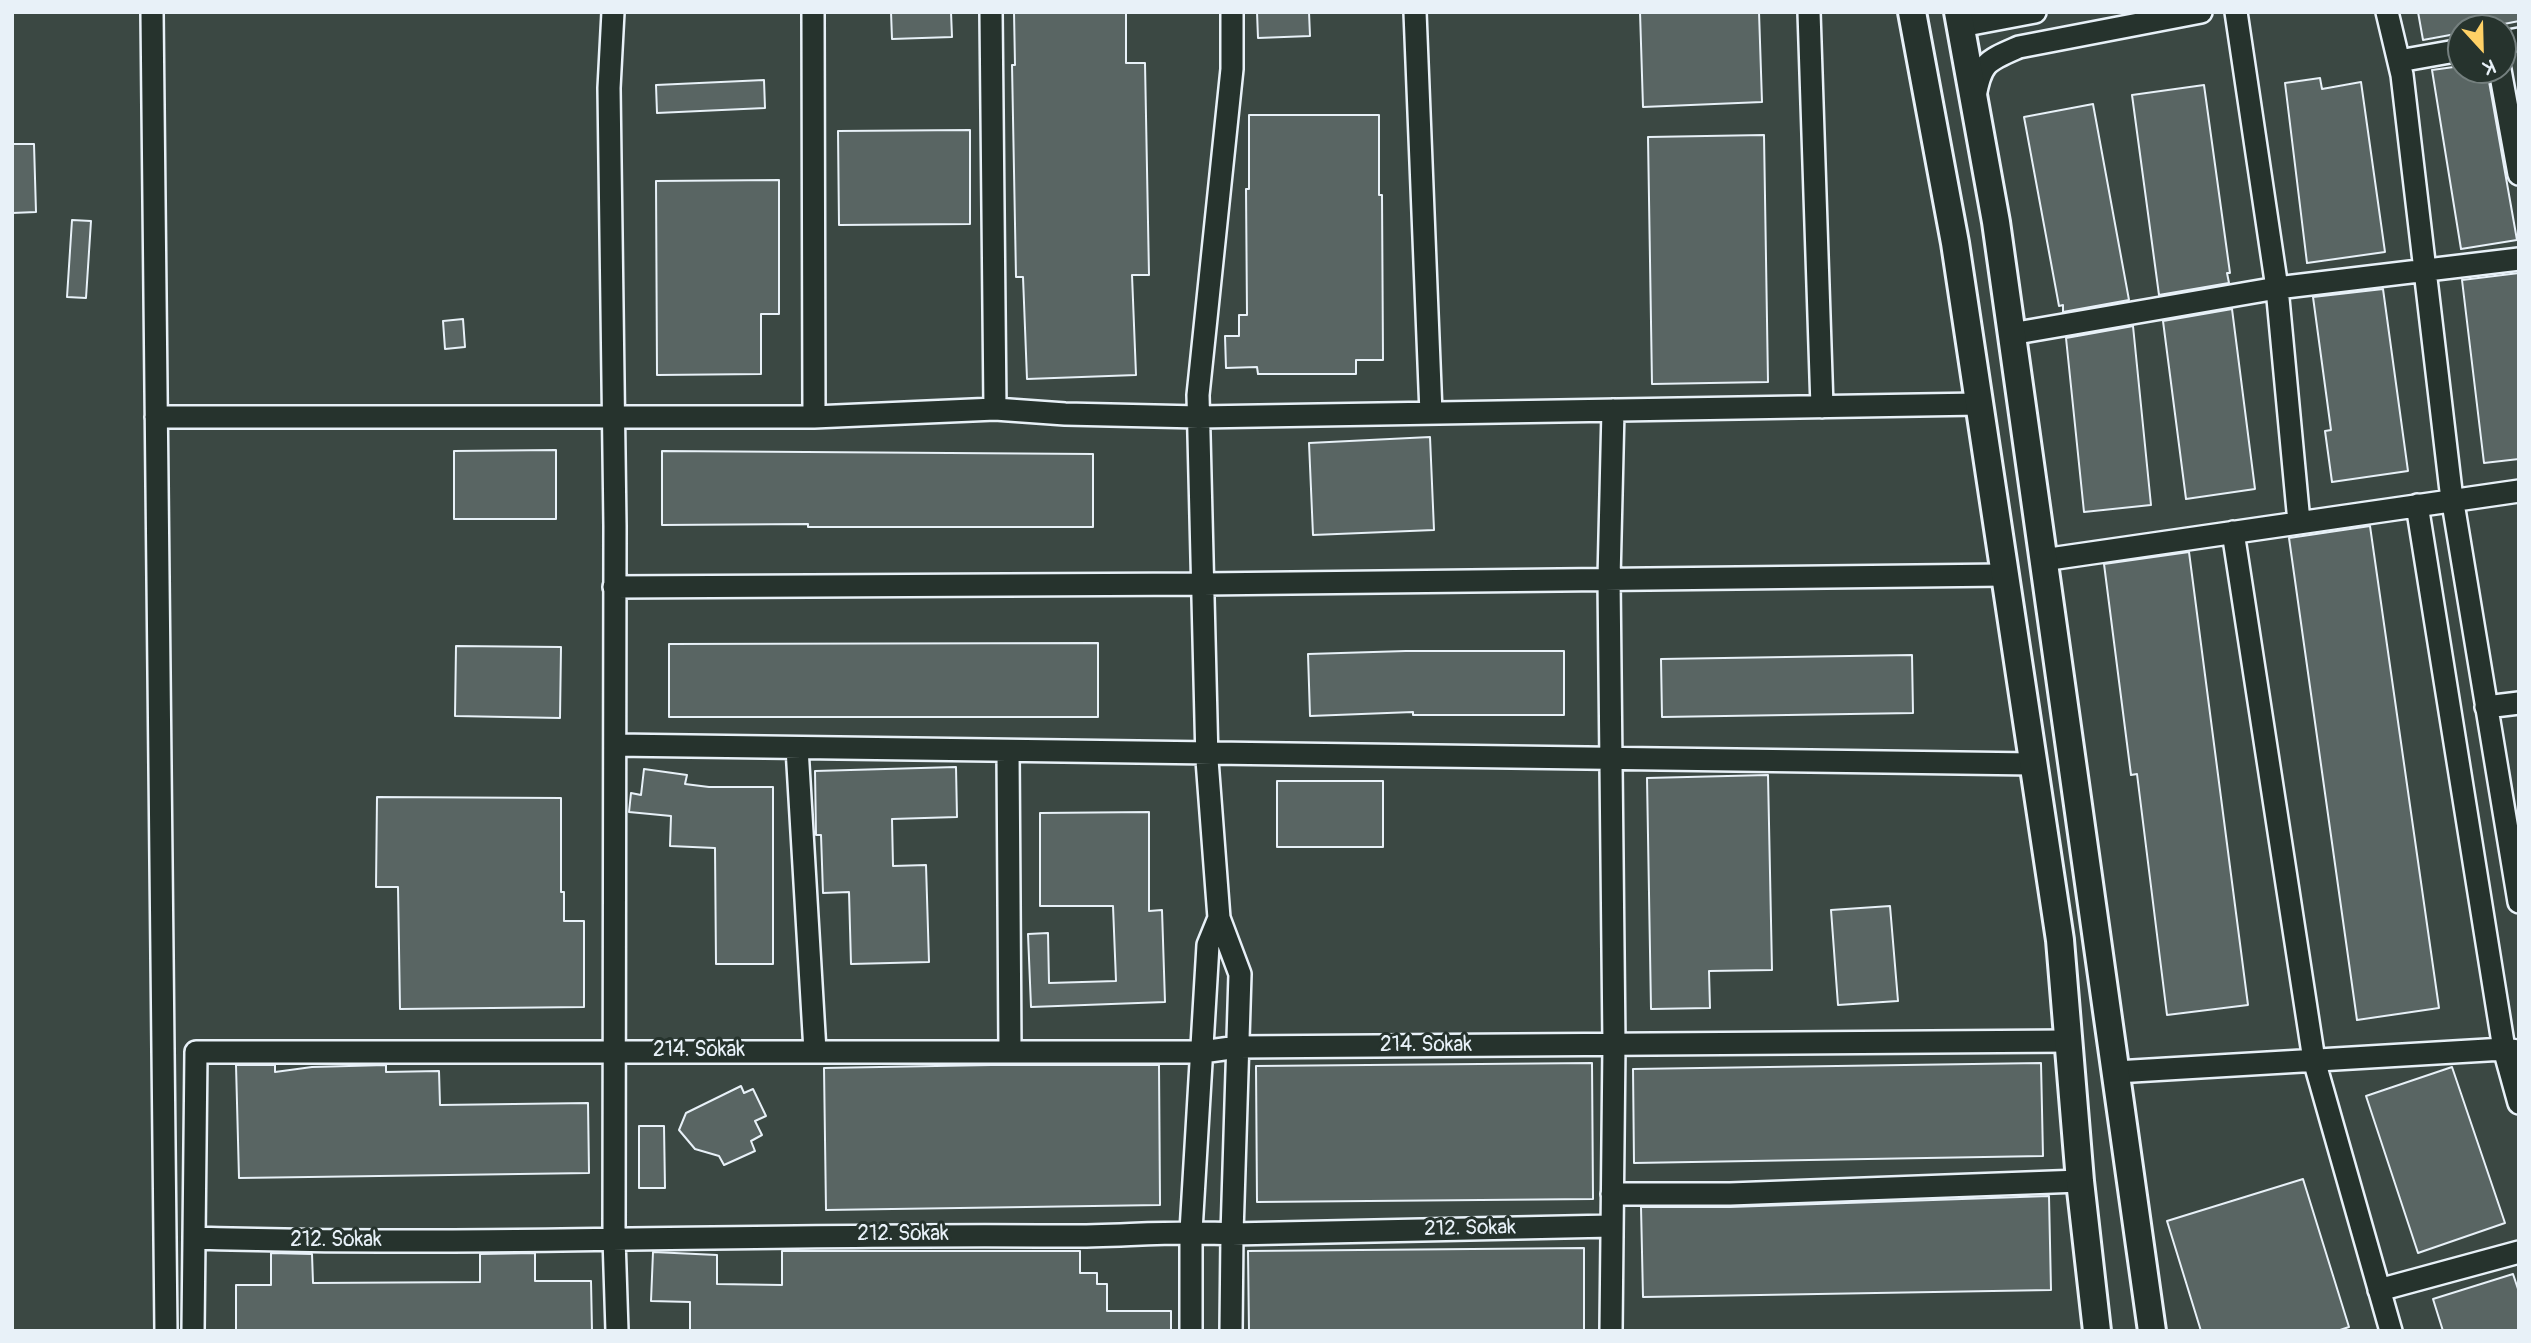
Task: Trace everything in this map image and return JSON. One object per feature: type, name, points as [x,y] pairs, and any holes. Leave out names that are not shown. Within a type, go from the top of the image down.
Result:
[{"type":"main road","points":[[1912,12],[1955,243],[2060,940],[2080,1181],[2097,1331]]},
{"type":"main road","points":[[1959,19],[1996,222],[2152,1331]]},
{"type":"street","points":[[152,12],[166,1331]]},
{"type":"street","points":[[613,12],[609,101],[615,745],[614,1238],[617,1331]]},
{"type":"street","points":[[813,12],[814,417]]},
{"type":"street","points":[[991,12],[995,409]]},
{"type":"street","points":[[1231,1331],[1231,1234],[1240,974],[1219,918],[1207,753],[1198,396],[1232,69],[1232,12]]},
{"type":"street","points":[[1415,12],[1431,413]]},
{"type":"street","points":[[1809,12],[1822,407]]},
{"type":"street","points":[[1959,19],[2035,12]]},
{"type":"street","points":[[1974,103],[1979,75],[1991,60],[2019,47],[2201,12]]},
{"type":"street","points":[[2236,12],[2277,288],[2299,522]]},
{"type":"street","points":[[2387,12],[2399,61],[2452,500],[2519,902]]},
{"type":"street","points":[[2399,61],[2447,52]]},
{"type":"street","points":[[2503,84],[2519,174]]},
{"type":"street","points":[[2011,334],[2277,288],[2519,259]]},
{"type":"street","points":[[156,417],[814,417],[995,409],[1065,414],[1199,417],[1979,404]]},
{"type":"street","points":[[1611,1331],[1614,1044],[1609,579],[1614,410]]},
{"type":"street","points":[[2043,560],[2519,491]]},
{"type":"street","points":[[2417,505],[2519,1104]]},
{"type":"street","points":[[2233,532],[2314,1060],[2391,1331]]},
{"type":"street","points":[[614,587],[2005,575]]},
{"type":"street","points":[[2486,707],[2519,704]]},
{"type":"street","points":[[615,745],[2034,764]]},
{"type":"street","points":[[797,748],[815,1051]]},
{"type":"street","points":[[1009,751],[1010,1051]]},
{"type":"street","points":[[1191,1331],[1191,1231],[1208,945],[1219,918]]},
{"type":"street","name":"214. Sokak","points":[[194,1238],[196,1052],[1202,1052],[1238,1047],[2069,1041]]},
{"type":"street","points":[[2116,1072],[2511,1050]]},
{"type":"street","points":[[1612,1194],[1730,1194],[2080,1181]]},
{"type":"street","name":"212. Sokak","points":[[194,1238],[412,1242],[915,1234],[1084,1236],[1191,1231],[1231,1234],[1612,1226]]},
{"type":"street","points":[[193,1331],[194,1238]]},
{"type":"street","points":[[2379,1290],[2519,1252]]},
{"type":"shaded area","points":[[12,12],[2519,12],[2519,1331],[12,1331]]},
{"type":"building","points":[[891,12],[951,12],[952,37],[892,39]]},
{"type":"building","points":[[1014,12],[1126,12],[1126,63],[1145,63],[1149,275],[1132,275],[1136,375],[1027,379],[1023,277],[1016,277],[1012,65],[1015,65]]},
{"type":"building","points":[[1257,12],[1309,12],[1310,36],[1258,38]]},
{"type":"building","points":[[1640,12],[1759,12],[1762,102],[1643,107]]},
{"type":"building","points":[[2418,12],[2519,12],[2517,21],[2517,14],[2447,14],[2447,36],[2423,40]]},
{"type":"building","points":[[2447,68],[2447,84],[2489,84],[2517,240],[2461,249],[2432,70]]},
{"type":"building","points":[[2320,78],[2322,89],[2361,82],[2385,252],[2307,263],[2285,83]]},
{"type":"building","points":[[764,80],[765,108],[657,113],[656,85]]},
{"type":"building","points":[[2204,85],[2230,273],[2227,273],[2229,283],[2159,295],[2132,95]]},
{"type":"building","points":[[2093,104],[2129,300],[2063,312],[2063,305],[2059,306],[2024,117]]},
{"type":"building","points":[[1249,115],[1379,115],[1383,360],[1356,360],[1356,374],[1258,374],[1257,367],[1226,368],[1225,336],[1239,336],[1239,315],[1247,315],[1246,189],[1249,189]]},
{"type":"building","points":[[970,130],[970,224],[839,225],[838,131]]},
{"type":"building","points":[[1764,135],[1768,382],[1652,384],[1648,137]]},
{"type":"building","points":[[12,144],[34,144],[36,212],[12,213]]},
{"type":"building","points":[[779,180],[779,314],[761,314],[761,374],[657,375],[656,181]]},
{"type":"building","points":[[72,220],[91,221],[86,298],[67,297]]},
{"type":"building","points":[[2519,273],[2519,459],[2484,463],[2462,280]]},
{"type":"building","points":[[2383,289],[2408,471],[2332,482],[2325,431],[2331,430],[2313,297]]},
{"type":"building","points":[[2232,309],[2255,489],[2186,499],[2163,321]]},
{"type":"building","points":[[463,319],[465,347],[445,349],[443,321]]},
{"type":"building","points":[[2133,326],[2151,505],[2084,512],[2066,338]]},
{"type":"building","points":[[1430,437],[1434,530],[1313,535],[1309,443]]},
{"type":"building","points":[[556,450],[556,519],[454,519],[454,451]]},
{"type":"building","points":[[662,451],[1093,454],[1093,527],[662,525]]},
{"type":"building","points":[[2370,526],[2439,1008],[2357,1020],[2289,538]]},
{"type":"building","points":[[2189,552],[2248,1005],[2167,1015],[2137,774],[2131,775],[2104,564]]},
{"type":"building","points":[[1098,643],[1098,717],[669,717],[669,644]]},
{"type":"building","points":[[456,646],[561,647],[560,718],[455,716]]},
{"type":"building","points":[[1564,651],[1564,715],[1413,715],[1413,712],[1310,716],[1308,654]]},
{"type":"building","points":[[1912,655],[1913,713],[1662,717],[1661,659]]},
{"type":"building","points":[[956,767],[957,817],[892,819],[893,866],[926,865],[929,962],[851,964],[849,892],[823,893],[821,835],[816,835],[815,771]]},
{"type":"building","points":[[644,769],[687,775],[685,784],[709,787],[773,787],[773,964],[716,964],[715,848],[670,846],[671,816],[629,812],[631,793],[641,795]]},
{"type":"building","points":[[1768,775],[1772,970],[1709,971],[1710,1008],[1651,1009],[1647,778]]},
{"type":"building","points":[[1277,781],[1383,781],[1383,847],[1277,847]]},
{"type":"building","points":[[377,797],[561,798],[561,892],[564,892],[564,921],[584,921],[584,1007],[400,1009],[398,887],[376,887]]},
{"type":"building","points":[[1149,812],[1149,911],[1162,910],[1165,1002],[1031,1007],[1028,934],[1048,933],[1049,983],[1116,981],[1113,906],[1040,906],[1040,813]]},
{"type":"building","points":[[1890,906],[1898,1001],[1838,1005],[1831,910]]},
{"type":"building","points":[[1592,1063],[1593,1199],[1257,1202],[1256,1066]]},
{"type":"building","points":[[2041,1063],[2043,1156],[1634,1163],[1633,1069]]},
{"type":"building","points":[[236,1065],[275,1065],[275,1072],[312,1067],[386,1065],[386,1072],[439,1071],[440,1105],[588,1103],[589,1173],[239,1178]]},
{"type":"building","points":[[1159,1065],[1160,1205],[826,1210],[824,1068]]},
{"type":"building","points":[[2452,1067],[2505,1223],[2418,1253],[2366,1096]]},
{"type":"building","points":[[741,1086],[744,1093],[753,1089],[766,1116],[755,1121],[762,1135],[751,1141],[755,1151],[724,1165],[719,1156],[695,1149],[679,1130],[686,1113]]},
{"type":"building","points":[[639,1126],[664,1126],[665,1188],[639,1188]]},
{"type":"building","points":[[2303,1179],[2349,1327],[2337,1331],[2201,1331],[2167,1221]]},
{"type":"building","points":[[2049,1196],[2051,1290],[1643,1297],[1641,1207],[1730,1207]]},
{"type":"building","points":[[1584,1248],[1584,1331],[1249,1331],[1248,1251]]},
{"type":"building","points":[[782,1251],[1080,1251],[1080,1273],[1097,1273],[1097,1284],[1107,1284],[1107,1311],[1171,1311],[1171,1331],[690,1330],[690,1302],[651,1301],[653,1252],[717,1255],[717,1284],[782,1285]]},
{"type":"building","points":[[271,1253],[312,1254],[313,1283],[480,1282],[480,1254],[535,1253],[535,1281],[591,1281],[592,1331],[236,1331],[236,1285],[271,1285]]},
{"type":"building","points":[[2513,1274],[2519,1292],[2519,1331],[2443,1331],[2433,1299]]}]
